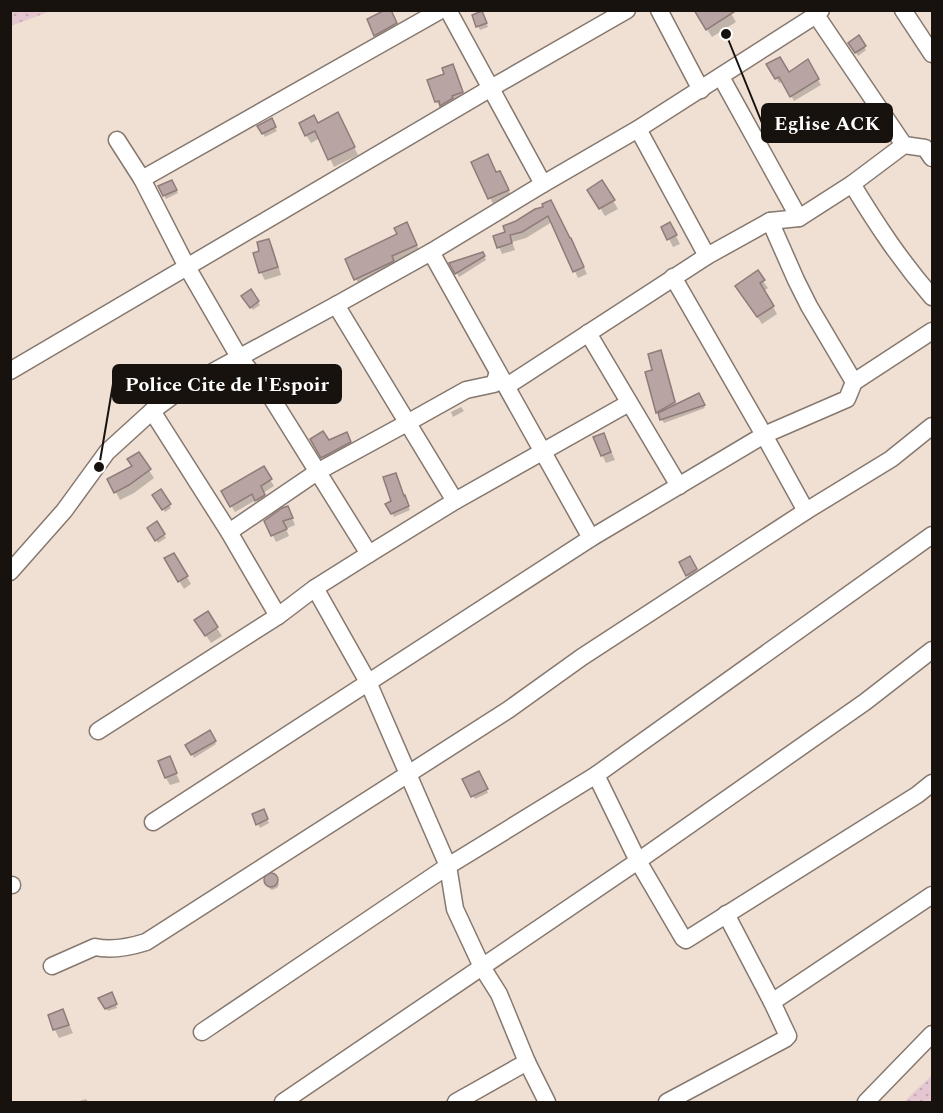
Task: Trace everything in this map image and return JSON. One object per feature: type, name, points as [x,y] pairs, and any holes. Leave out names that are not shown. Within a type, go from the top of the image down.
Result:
[{"type":"street","points":[[142,179],[441,10]]},
{"type":"street","points":[[448,10],[543,184]]},
{"type":"street","points":[[10,371],[627,10]]},
{"type":"street","points":[[659,10],[701,90]]},
{"type":"street","points":[[903,10],[933,54]]},
{"type":"street","points":[[10,572],[64,512],[107,452],[152,411],[183,388],[431,252],[638,129],[818,13],[904,145]]},
{"type":"street","points":[[721,77],[799,218]]},
{"type":"street","points":[[638,129],[707,256]]},
{"type":"street","points":[[117,140],[142,179],[187,267],[239,357],[271,397],[369,554]]},
{"type":"street","points":[[229,532],[317,472],[466,390],[494,384],[588,333],[707,256],[770,221],[799,218],[852,184],[904,145],[925,148],[933,158]]},
{"type":"street","points":[[852,184],[876,224],[933,297]]},
{"type":"street","points":[[770,221],[809,306],[854,382]]},
{"type":"street","points":[[431,252],[591,538]]},
{"type":"street","points":[[673,277],[806,511]]},
{"type":"street","points":[[336,305],[455,501]]},
{"type":"street","points":[[153,822],[591,538],[764,435],[847,399],[854,382],[933,331]]},
{"type":"street","points":[[588,333],[678,486]]},
{"type":"street","points":[[98,731],[278,616],[315,588],[369,554],[455,501],[630,403]]},
{"type":"street","points":[[152,411],[229,532],[278,616]]},
{"type":"street","points":[[52,966],[95,947],[119,948],[146,942],[508,710],[582,657],[806,511],[891,459],[933,426]]},
{"type":"street","points":[[202,1032],[448,866],[596,775],[933,535]]},
{"type":"street","points":[[315,588],[368,682],[448,866],[455,909],[482,967],[499,994],[527,1062],[548,1102]]},
{"type":"street","points":[[283,1102],[638,861],[864,702],[933,650]]},
{"type":"street","points":[[596,775],[638,861],[686,940],[933,783]]},
{"type":"street","points":[[772,1002],[933,895]]},
{"type":"street","points":[[668,1102],[787,1038],[788,1034],[726,914]]},
{"type":"street","points":[[866,1102],[933,1034]]},
{"type":"street","points":[[456,1102],[527,1062]]},
{"type":"shaded area","points":[[11,10],[51,10],[51,11],[11,26]]},
{"type":"shaded area","points":[[932,1075],[932,1102],[904,1102]]},
{"type":"building","points":[[385,10],[391,10],[397,23],[374,36],[367,19]]},
{"type":"building","points":[[694,10],[737,10],[706,30]]},
{"type":"building","points":[[482,11],[487,23],[476,27],[472,15]]},
{"type":"building","points":[[859,35],[866,46],[855,53],[848,43]]},
{"type":"building","points":[[780,57],[789,72],[808,59],[819,79],[790,97],[779,77],[775,79],[766,64]]},
{"type":"building","points":[[453,64],[463,92],[452,96],[453,98],[440,106],[439,101],[435,102],[427,80],[444,74],[442,68]]},
{"type":"building","points":[[338,112],[355,147],[328,160],[315,131],[305,136],[299,123],[314,115],[318,123]]},
{"type":"building","points":[[272,118],[276,127],[262,134],[257,126]]},
{"type":"building","points":[[488,154],[496,172],[500,171],[509,190],[488,199],[471,162]]},
{"type":"building","points":[[172,180],[177,190],[163,196],[158,186]]},
{"type":"building","points":[[602,180],[615,200],[599,209],[587,190]]},
{"type":"building","points":[[551,200],[584,267],[573,272],[548,216],[522,232],[510,235],[512,243],[497,248],[493,236],[505,232],[503,226],[543,207],[542,204]]},
{"type":"building","points":[[407,222],[417,245],[392,256],[394,261],[354,280],[345,259],[397,234],[394,228]]},
{"type":"building","points":[[670,222],[677,235],[667,240],[661,227]]},
{"type":"building","points":[[269,239],[278,267],[259,273],[253,253],[259,251],[257,242]]},
{"type":"building","points":[[483,252],[485,256],[455,274],[449,263]]},
{"type":"building","points":[[758,270],[765,280],[760,283],[774,306],[757,317],[735,286]]},
{"type":"building","points":[[251,289],[259,301],[250,308],[241,296]]},
{"type":"building","points":[[661,350],[675,402],[656,413],[645,372],[652,370],[648,354]]},
{"type":"building","points":[[699,393],[705,405],[660,420],[658,413]]},
{"type":"building","points":[[323,431],[329,440],[347,432],[351,442],[321,458],[310,439]]},
{"type":"building","points":[[604,433],[611,452],[601,456],[593,437]]},
{"type":"building","points":[[139,452],[151,469],[114,493],[107,479],[132,466],[127,459]]},
{"type":"building","points":[[264,466],[272,479],[261,486],[265,495],[255,501],[252,494],[230,507],[221,491]]},
{"type":"building","points":[[396,473],[409,506],[391,514],[385,504],[391,501],[383,477]]},
{"type":"building","points":[[161,489],[171,504],[162,510],[152,495]]},
{"type":"building","points":[[288,506],[293,518],[283,521],[287,529],[271,536],[264,521]]},
{"type":"building","points":[[157,521],[165,534],[155,541],[147,528]]},
{"type":"building","points":[[174,553],[188,576],[178,582],[164,558]]},
{"type":"building","points":[[690,556],[697,569],[686,576],[679,562]]},
{"type":"building","points":[[208,611],[218,627],[205,636],[194,620]]},
{"type":"building","points":[[210,730],[216,741],[191,755],[185,745]]},
{"type":"building","points":[[170,756],[177,773],[165,778],[158,761]]},
{"type":"building","points":[[479,771],[488,789],[471,797],[462,779]]},
{"type":"building","points":[[264,809],[268,819],[256,825],[252,814]]},
{"type":"building","points":[[271,873],[276,875],[278,880],[276,885],[271,887],[266,885],[264,880],[266,875]]},
{"type":"building","points":[[112,992],[117,1004],[105,1009],[98,998]]},
{"type":"building","points":[[63,1009],[69,1025],[53,1030],[48,1015]]},
{"type":"place","name":"Eglise ACK","points":[[726,34]]},
{"type":"place","name":"Police Cite de l'Espoir","points":[[99,467]]}]
